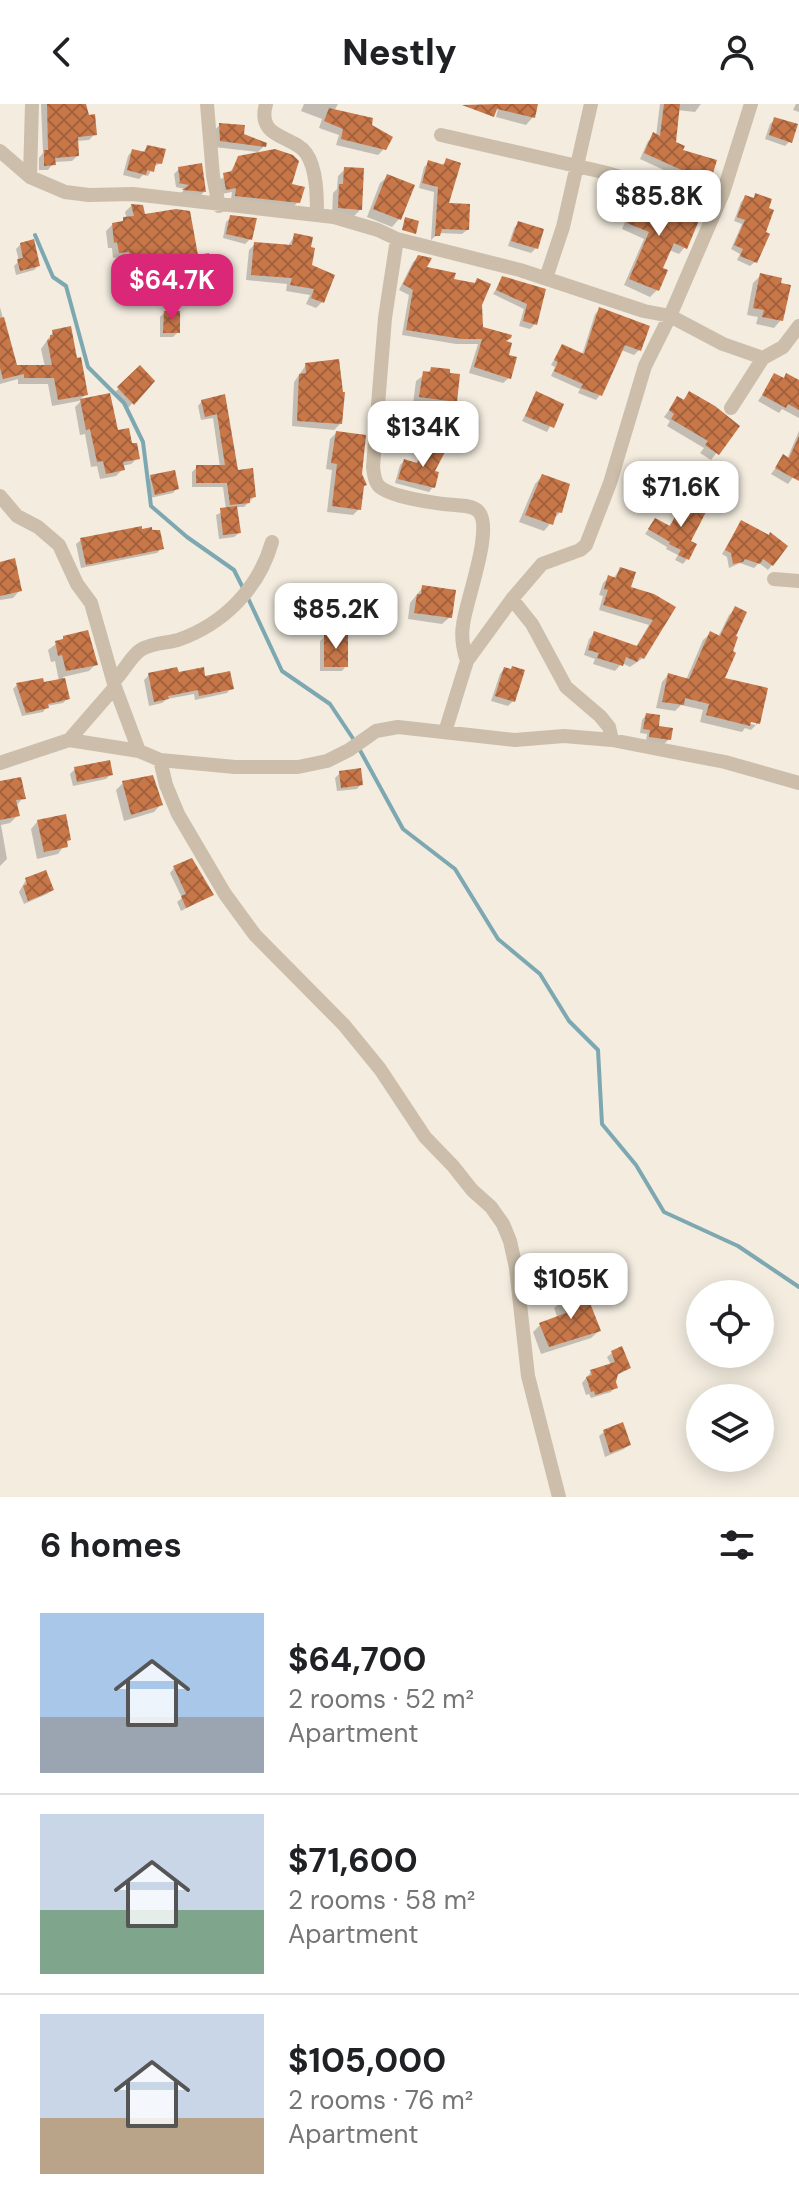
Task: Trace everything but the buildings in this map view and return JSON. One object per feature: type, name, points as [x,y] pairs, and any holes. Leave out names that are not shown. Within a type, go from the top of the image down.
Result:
[{"type":"street","points":[[30,177],[32,104]]},
{"type":"street","points":[[207,104],[213,176],[219,206]]},
{"type":"street","points":[[266,104],[264,113],[274,134],[308,156],[316,192],[317,215]]},
{"type":"street","points":[[546,278],[563,227],[591,104]]},
{"type":"street","points":[[445,732],[467,661],[512,599],[542,564],[586,545],[610,483],[645,366],[723,193],[751,104]]},
{"type":"street","points":[[441,135],[655,187],[713,213]]},
{"type":"street","points":[[0,151],[30,177],[65,192],[133,194],[334,217],[397,239],[546,278],[644,311],[670,316],[723,344],[763,358]]},
{"type":"street","points":[[397,239],[385,318],[373,467],[380,489],[423,501],[469,506],[477,509],[482,517],[477,575],[463,624],[463,648],[467,661]]},
{"type":"street","points":[[731,408],[763,358],[783,347],[799,326]]},
{"type":"street","points":[[0,496],[17,516],[38,527],[59,545],[77,584],[91,603],[114,684],[139,751]]},
{"type":"street","points":[[69,740],[139,650],[206,628],[246,595],[261,574],[272,542]]},
{"type":"street","points":[[774,579],[799,581]]},
{"type":"street","points":[[512,599],[537,633],[566,687],[600,716],[609,727],[612,740]]},
{"type":"street","points":[[0,763],[69,740],[139,751],[160,760],[235,767],[298,767],[327,761],[376,731],[398,727],[515,740],[564,736],[612,740],[725,762],[799,783]]},
{"type":"street","points":[[160,760],[178,814],[225,894],[255,935],[344,1025],[380,1069],[425,1137],[491,1207],[503,1224],[516,1268],[528,1376],[559,1497]]},
{"type":"waterway","points":[[35,235],[53,277],[66,286],[88,367],[124,403],[143,442],[151,506],[187,537],[234,570],[243,588]]},
{"type":"waterway","points":[[247,596],[282,671],[330,704],[356,743],[403,829],[455,869],[498,939],[540,974],[569,1021],[598,1050],[602,1124],[636,1165],[664,1212],[738,1246],[799,1287]]}]
